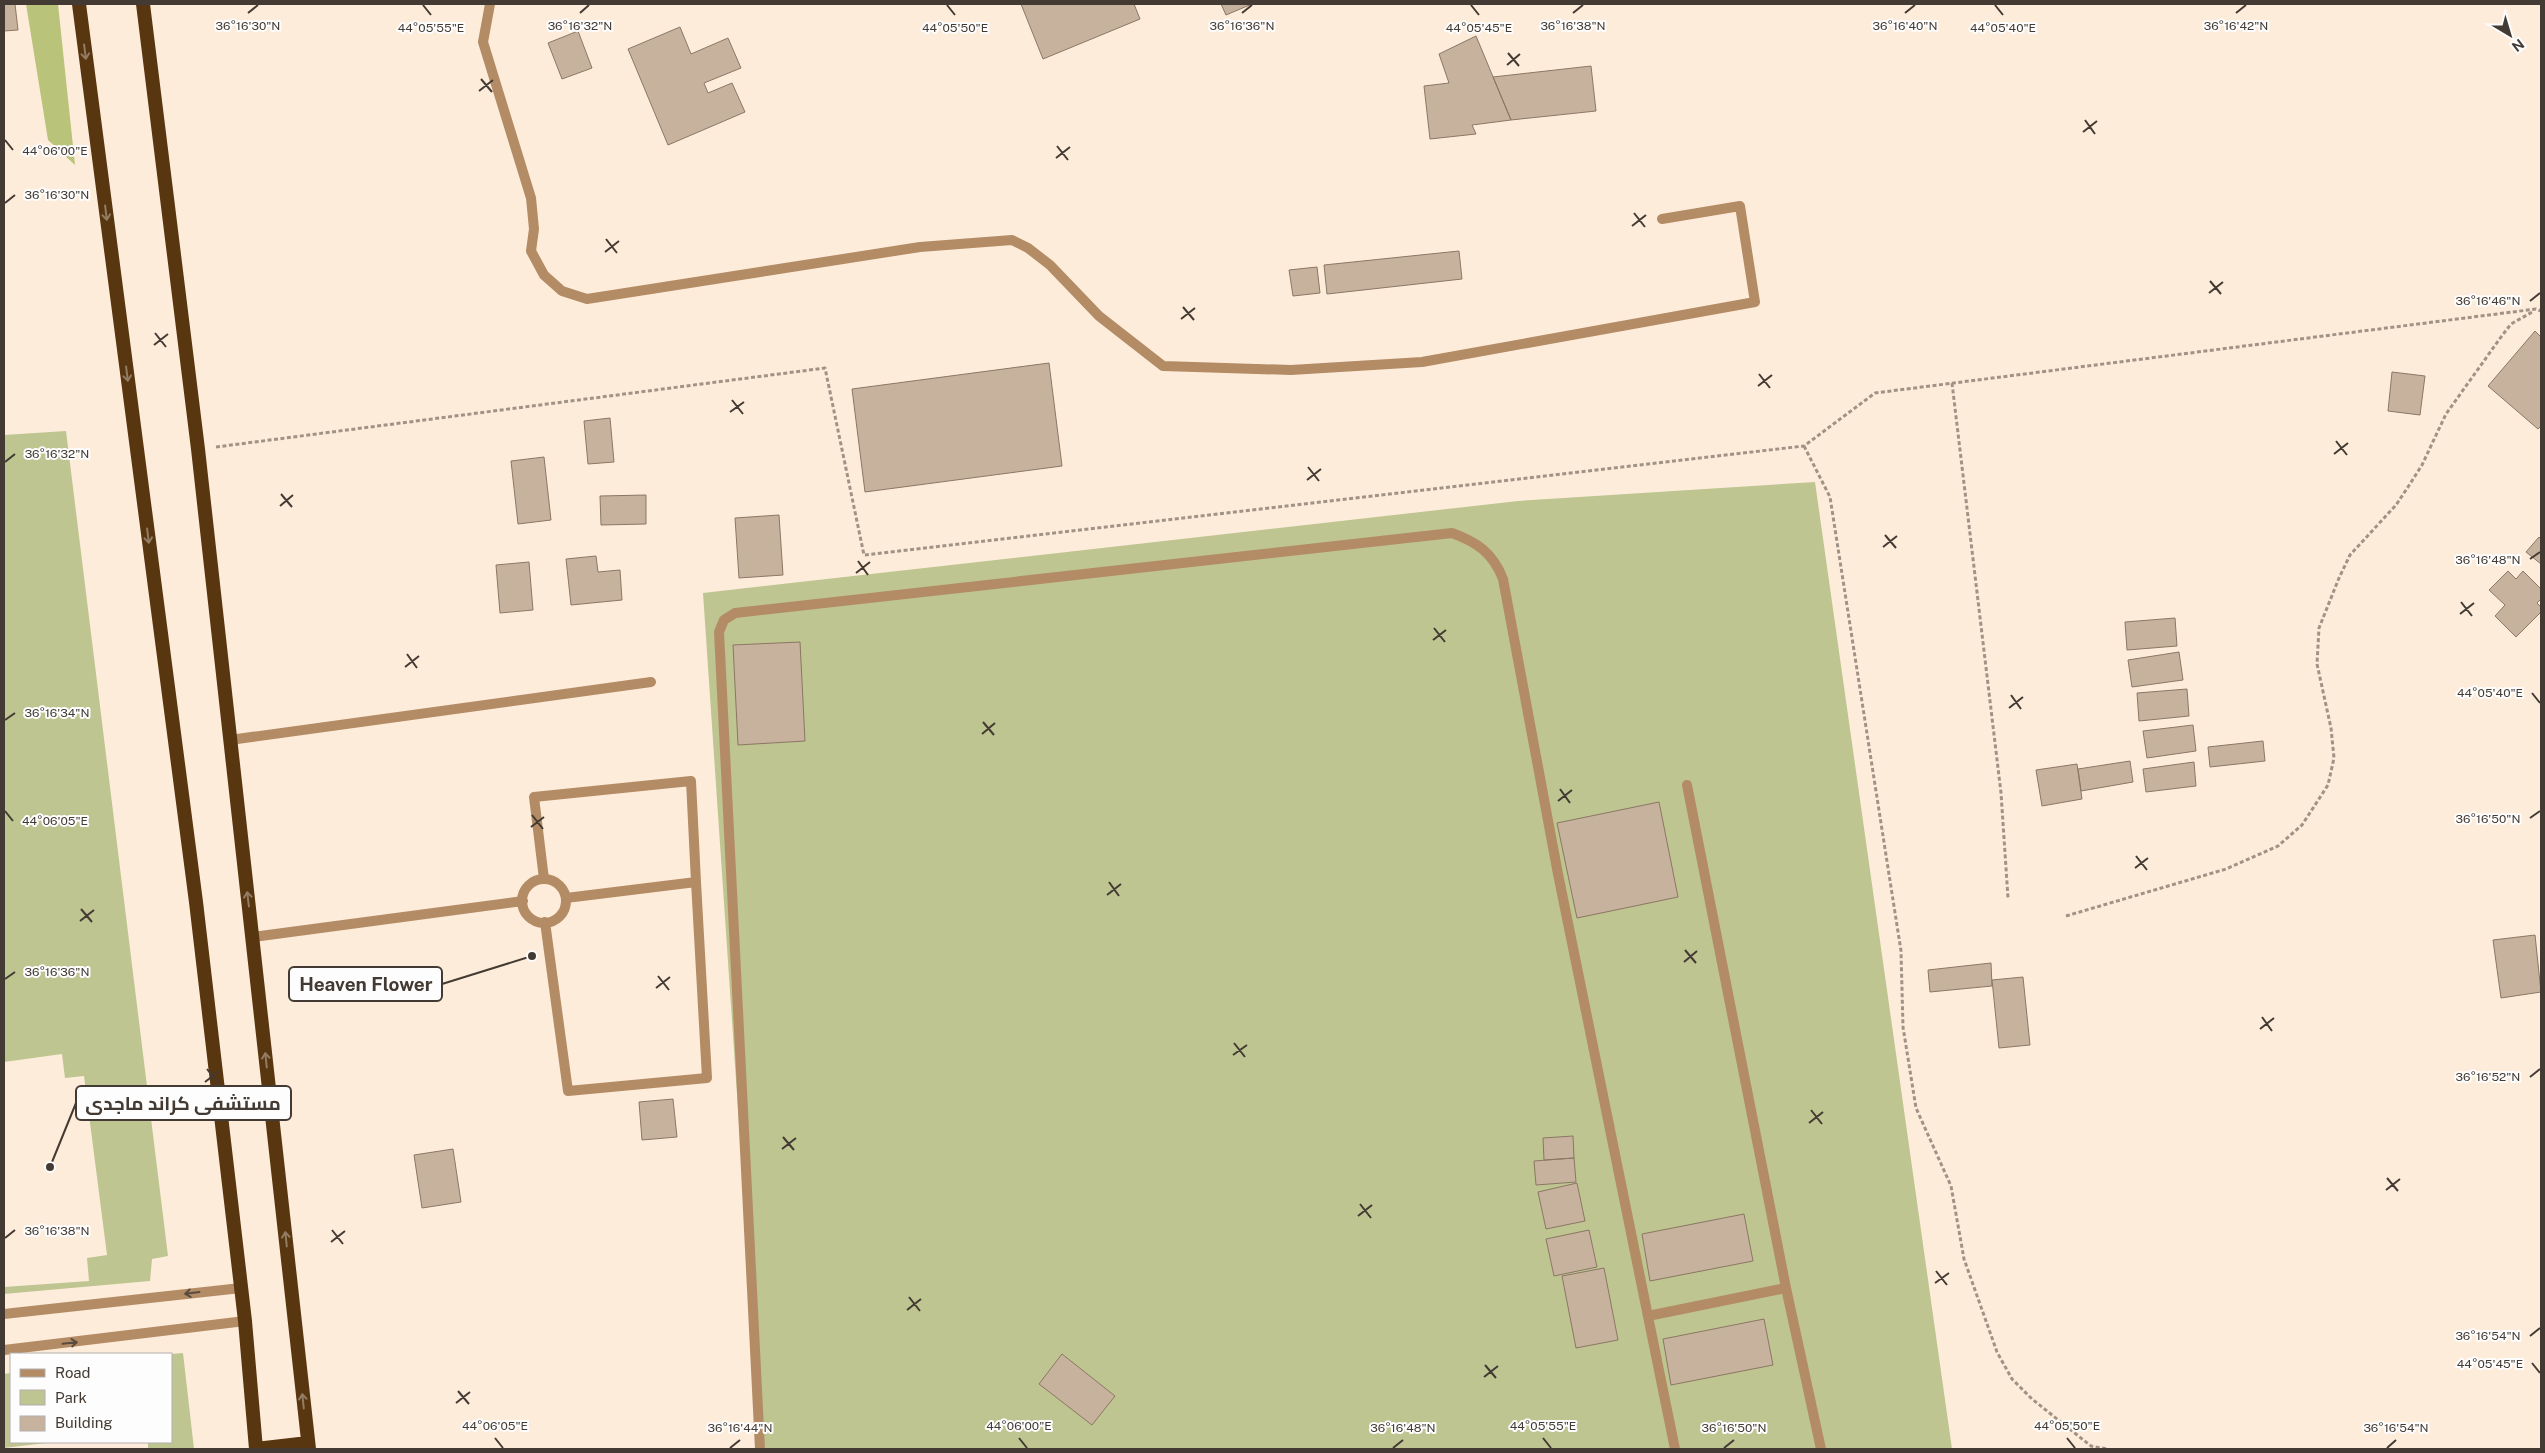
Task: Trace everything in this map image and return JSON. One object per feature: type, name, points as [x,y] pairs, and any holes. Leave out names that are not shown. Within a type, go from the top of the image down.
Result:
[{"type":"highway","points":[[79,4],[197,912],[245,1321],[256,1449],[308,1446],[198,449],[143,4]]},
{"type":"street","points":[[490,4],[483,42],[531,198],[534,229],[531,251],[544,276],[562,291],[587,299],[920,247],[1012,240],[1028,248],[1050,265],[1099,316],[1132,344],[1163,366],[1291,370],[1422,362],[1755,302],[1740,206],[1662,219]]},
{"type":"street","points":[[760,1449],[719,632],[724,620],[735,613],[1452,532],[1482,547],[1498,567],[1502,579],[1558,874],[1675,1449]]},
{"type":"street","points":[[230,740],[651,682]]},
{"type":"street","points":[[544,879],[534,797],[691,781],[707,1078],[568,1091],[546,922]]},
{"type":"street","points":[[1687,785],[1786,1288],[1821,1449]]},
{"type":"street","points":[[544,879],[556,883],[564,892],[566,898],[563,912],[552,921],[546,922],[530,917],[523,902],[523,894],[531,883],[544,879]]},
{"type":"street","points":[[566,898],[696,882]]},
{"type":"street","points":[[253,937],[523,902]]},
{"type":"street","points":[[4,1314],[241,1288]]},
{"type":"street","points":[[1648,1316],[1786,1288]]},
{"type":"street","points":[[4,1350],[245,1321]]},
{"type":"path","points":[[198,449],[826,368],[864,554],[1804,446],[1875,393],[2536,310],[2541,311]]},
{"type":"path","points":[[2066,916],[2226,869],[2278,846],[2302,825],[2328,785],[2334,758],[2331,728],[2317,664],[2319,628],[2338,578],[2350,555],[2404,493],[2422,465],[2446,414],[2501,337],[2511,324],[2536,310]]},
{"type":"path","points":[[1952,383],[2001,793],[2008,898]]},
{"type":"path","points":[[1804,446],[1830,497],[1901,950],[1904,1027],[1916,1108],[1951,1186],[1964,1259],[1997,1352],[2012,1379],[2032,1399],[2090,1446],[2107,1449]]},
{"type":"green space","points":[[26,4],[58,4],[75,165],[48,140]]},
{"type":"green space","points":[[66,431],[168,1256],[152,1259],[150,1281],[4,1294],[4,1287],[89,1281],[87,1258],[107,1255],[84,1076],[65,1078],[62,1054],[4,1062],[4,435]]},
{"type":"green space","points":[[1815,482],[1952,1449],[761,1449],[703,593],[1518,501]]},
{"type":"green space","points":[[183,1353],[194,1449],[148,1449],[148,1443],[172,1443],[172,1354]]},
{"type":"green space","points":[[10,1373],[10,1443],[46,1443],[4,1448],[4,1374]]},
{"type":"building","points":[[4,4],[15,4],[18,30],[4,31]]},
{"type":"building","points":[[1021,4],[1134,4],[1140,19],[1043,59]]},
{"type":"building","points":[[1221,4],[1252,4],[1226,15]]},
{"type":"building","points":[[680,27],[691,54],[728,38],[741,68],[704,83],[708,93],[732,83],[745,112],[668,145],[628,49]]},
{"type":"building","points":[[578,31],[592,68],[562,79],[548,43]]},
{"type":"building","points":[[1476,36],[1511,120],[1472,125],[1476,134],[1430,139],[1424,86],[1449,83],[1439,54]]},
{"type":"building","points":[[1591,66],[1596,111],[1511,120],[1493,77]]},
{"type":"building","points":[[1459,251],[1462,279],[1327,294],[1324,265]]},
{"type":"building","points":[[1317,267],[1320,293],[1293,296],[1289,270]]},
{"type":"building","points":[[2535,331],[2541,337],[2541,426],[2538,429],[2488,386]]},
{"type":"building","points":[[1049,363],[1062,466],[865,492],[852,389]]},
{"type":"building","points":[[2392,372],[2425,376],[2420,415],[2388,411]]},
{"type":"building","points":[[610,418],[614,462],[588,464],[584,421]]},
{"type":"building","points":[[544,457],[551,520],[518,524],[511,461]]},
{"type":"building","points":[[646,495],[646,524],[601,525],[600,496]]},
{"type":"building","points":[[779,515],[783,575],[739,578],[735,518]]},
{"type":"building","points":[[2539,537],[2541,539],[2541,564],[2526,552]]},
{"type":"building","points":[[596,556],[598,572],[620,570],[622,600],[571,605],[566,559]]},
{"type":"building","points":[[529,562],[533,610],[500,613],[496,565]]},
{"type":"building","points":[[2508,571],[2516,579],[2523,571],[2541,589],[2541,599],[2537,603],[2541,607],[2541,612],[2516,637],[2495,616],[2505,605],[2489,590]]},
{"type":"building","points":[[2175,618],[2177,646],[2127,650],[2125,622]]},
{"type":"building","points":[[800,642],[805,741],[738,745],[733,645]]},
{"type":"building","points":[[2179,652],[2183,680],[2132,687],[2128,660]]},
{"type":"building","points":[[2187,689],[2189,716],[2139,721],[2137,693]]},
{"type":"building","points":[[2193,725],[2196,751],[2147,758],[2143,731]]},
{"type":"building","points":[[2263,741],[2265,761],[2210,767],[2208,747]]},
{"type":"building","points":[[2130,761],[2133,782],[2081,791],[2078,769]]},
{"type":"building","points":[[2194,762],[2196,786],[2146,792],[2143,769]]},
{"type":"building","points":[[2077,764],[2082,799],[2042,806],[2036,770]]},
{"type":"building","points":[[1659,802],[1678,897],[1577,918],[1557,823]]},
{"type":"building","points":[[2535,935],[2541,992],[2501,998],[2493,940]]},
{"type":"building","points":[[1991,963],[1992,986],[1930,992],[1928,970]]},
{"type":"building","points":[[2023,977],[2030,1045],[1999,1048],[1992,980]]},
{"type":"building","points":[[673,1099],[677,1137],[642,1140],[639,1102]]},
{"type":"building","points":[[1573,1136],[1574,1158],[1544,1160],[1543,1138]]},
{"type":"building","points":[[453,1149],[461,1202],[422,1208],[414,1155]]},
{"type":"building","points":[[1574,1158],[1576,1182],[1536,1185],[1534,1161]]},
{"type":"building","points":[[1577,1183],[1585,1221],[1546,1229],[1538,1192]]},
{"type":"building","points":[[1744,1214],[1753,1261],[1650,1281],[1642,1234]]},
{"type":"building","points":[[1589,1230],[1597,1267],[1554,1276],[1546,1239]]},
{"type":"building","points":[[1604,1268],[1618,1340],[1576,1348],[1562,1276]]},
{"type":"building","points":[[1764,1319],[1773,1365],[1671,1385],[1663,1339]]},
{"type":"building","points":[[1062,1354],[1115,1396],[1092,1425],[1039,1384]]},
{"type":"place","name":"Heaven Flower","points":[[532,956]]},
{"type":"place","name":"مستشفی کراند ماجدی","points":[[50,1167]]}]
